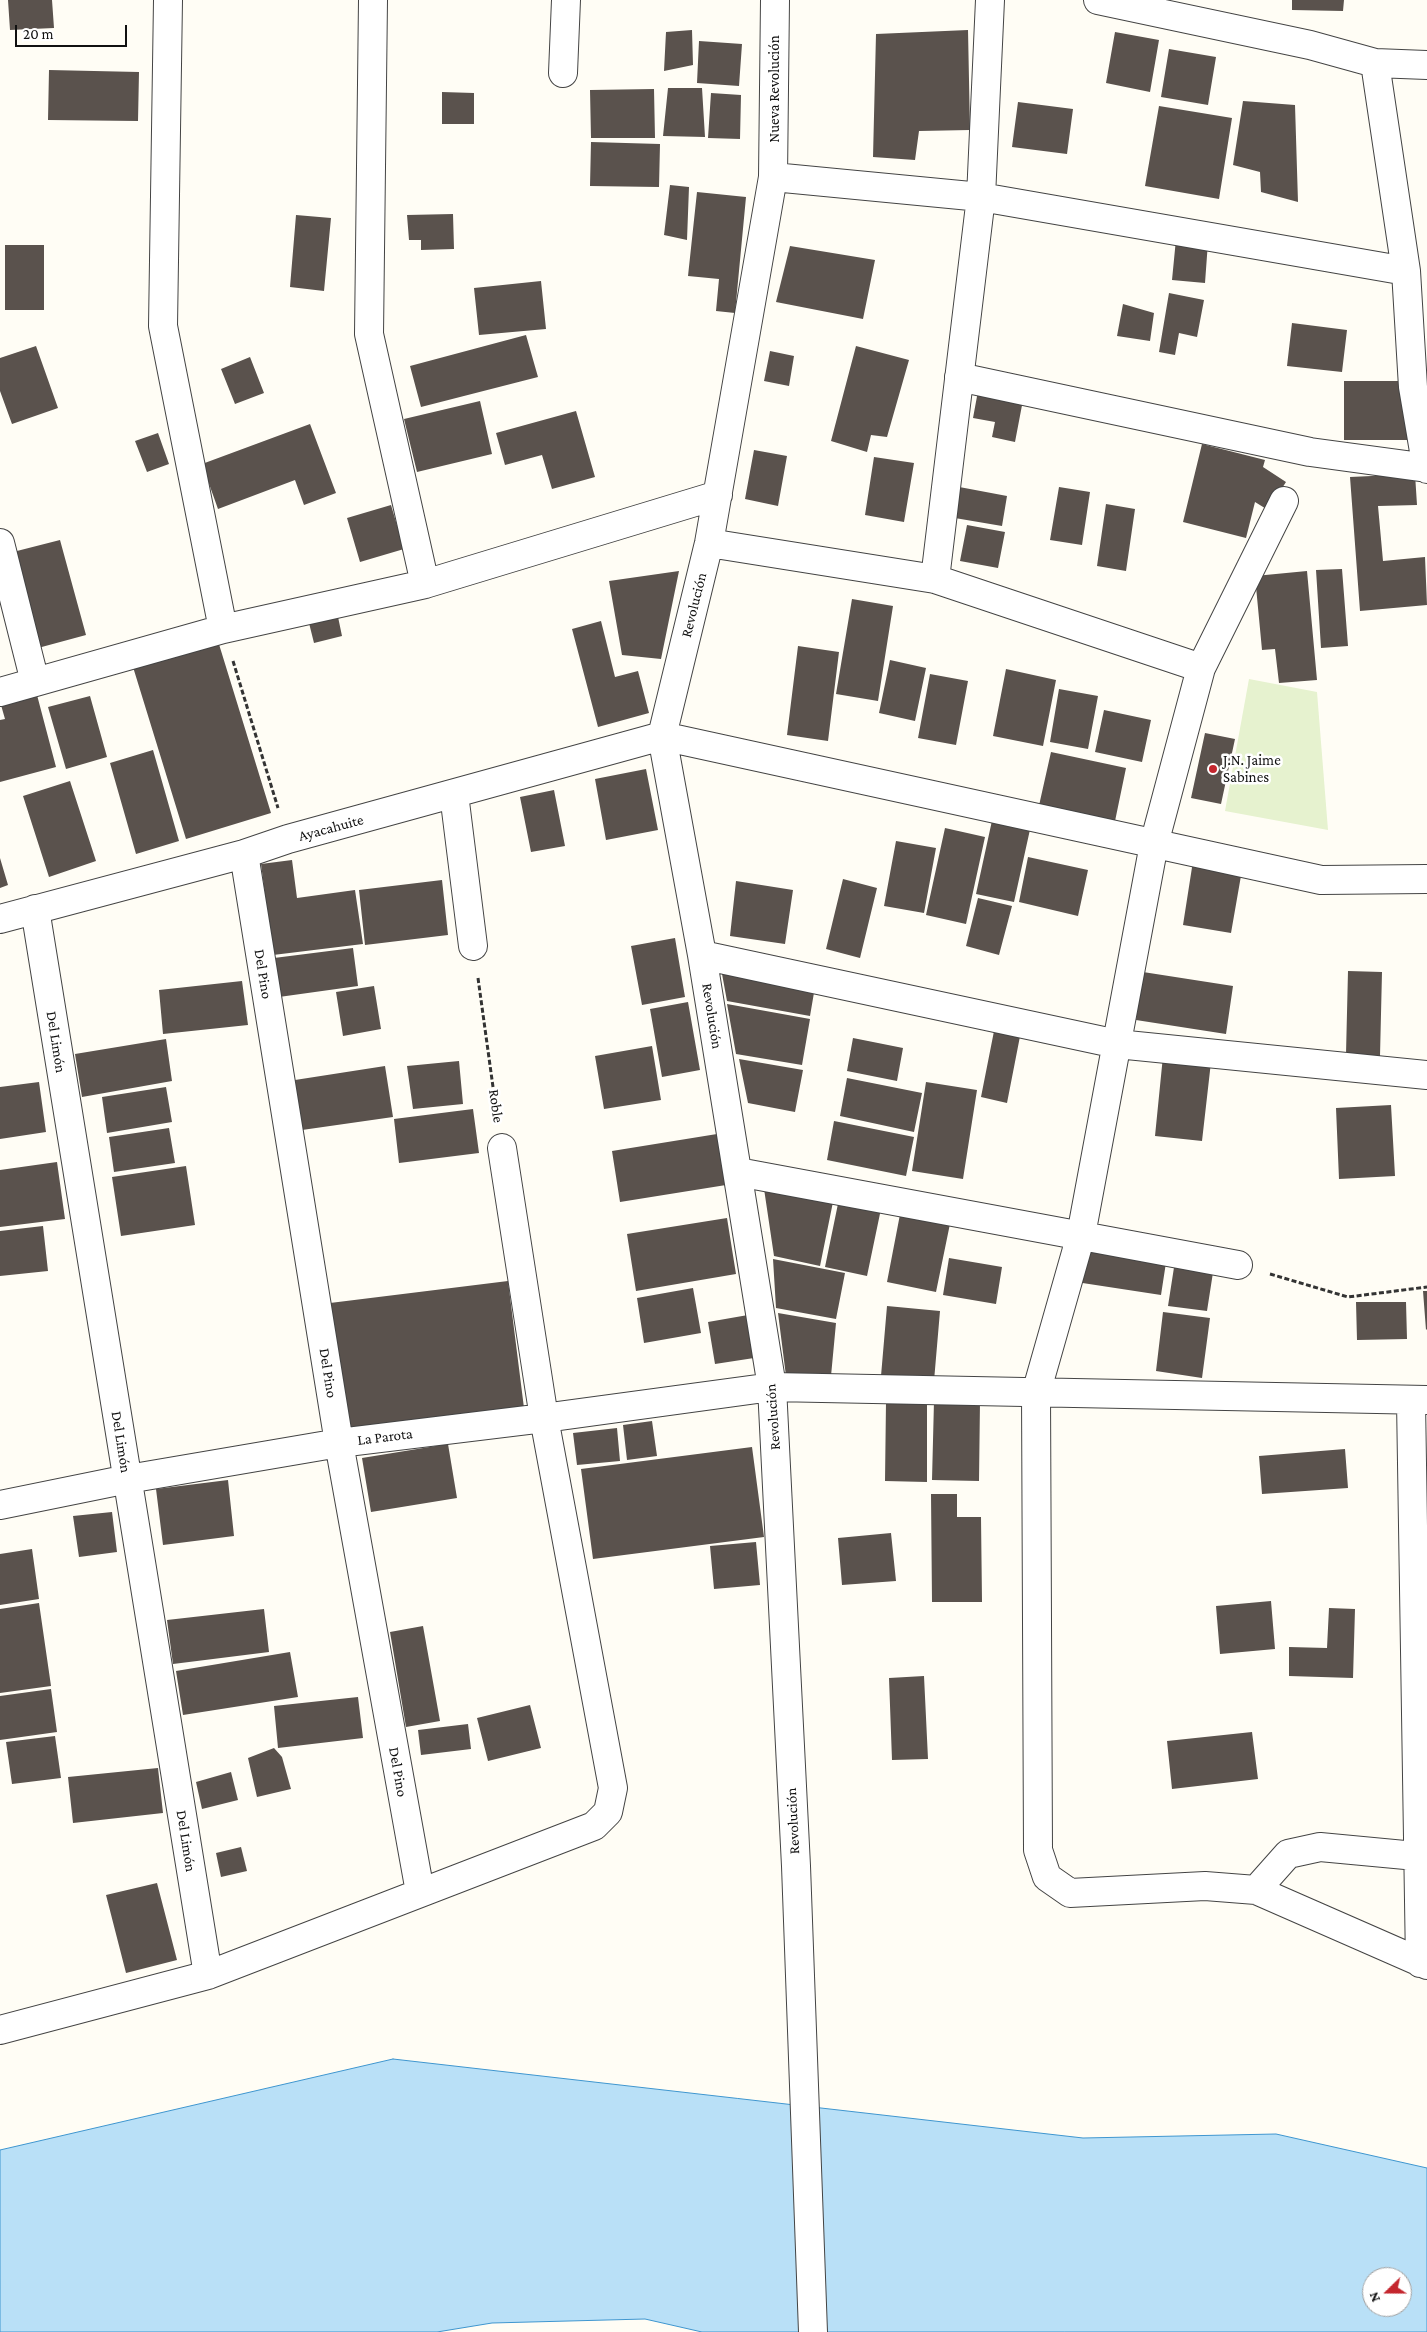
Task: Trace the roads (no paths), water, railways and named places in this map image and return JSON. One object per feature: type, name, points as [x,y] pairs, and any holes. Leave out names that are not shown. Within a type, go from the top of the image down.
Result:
[{"type":"street","points":[[168,0],[163,326],[223,629]]},
{"type":"street","points":[[374,0],[368,334],[425,584]]},
{"type":"street","points":[[563,74],[566,0]]},
{"type":"street","name":"Nueva Revolución","points":[[773,177],[775,0]]},
{"type":"street","points":[[935,579],[981,197],[990,0]]},
{"type":"street","points":[[1098,0],[1310,45],[1375,63],[1427,65]]},
{"type":"street","points":[[959,377],[1310,452],[1427,469],[1420,388],[1406,271],[1375,63]]},
{"type":"street","points":[[773,177],[981,197],[1406,271]]},
{"type":"street","name":"Revolución","points":[[773,177],[709,543],[662,736],[702,955],[772,1387],[796,1866],[813,2332]]},
{"type":"street","points":[[0,692],[223,629],[425,584],[718,495]]},
{"type":"street","points":[[1284,501],[1201,668],[1154,844],[1081,1235],[1036,1393],[1038,1850],[1047,1877],[1070,1893],[1204,1886],[1256,1890],[1424,1964],[1419,1400]]},
{"type":"street","points":[[0,543],[35,682]]},
{"type":"street","points":[[709,543],[935,579],[1201,668]]},
{"type":"street","points":[[662,736],[1321,880],[1427,879]]},
{"type":"street","name":"Ayacahuite","points":[[0,919],[244,854],[288,839],[662,736]]},
{"type":"street","points":[[454,794],[473,946]]},
{"type":"street","name":"Del Pino","points":[[244,854],[339,1442],[420,1892]]},
{"type":"street","name":"Del Limón","points":[[35,909],[208,1975]]},
{"type":"street","points":[[702,955],[1117,1044],[1427,1074]]},
{"type":"street","points":[[0,2030],[208,1975],[594,1826],[608,1812],[613,1788],[544,1418],[502,1148]]},
{"type":"street","points":[[738,1172],[1238,1265]]},
{"type":"street","name":"La Parota","points":[[0,1505],[128,1479],[339,1442],[544,1418],[772,1387],[1419,1400]]},
{"type":"street","points":[[1256,1890],[1288,1854],[1320,1847],[1422,1856]]},
{"type":"water","points":[[393,2059],[1083,2138],[1276,2134],[1427,2168],[1427,2332],[702,2332],[645,2319],[492,2323],[437,2332],[0,2332],[0,2150]]},
{"type":"place","name":"J.N. Jaime Sabines","points":[[1213,769]]}]
